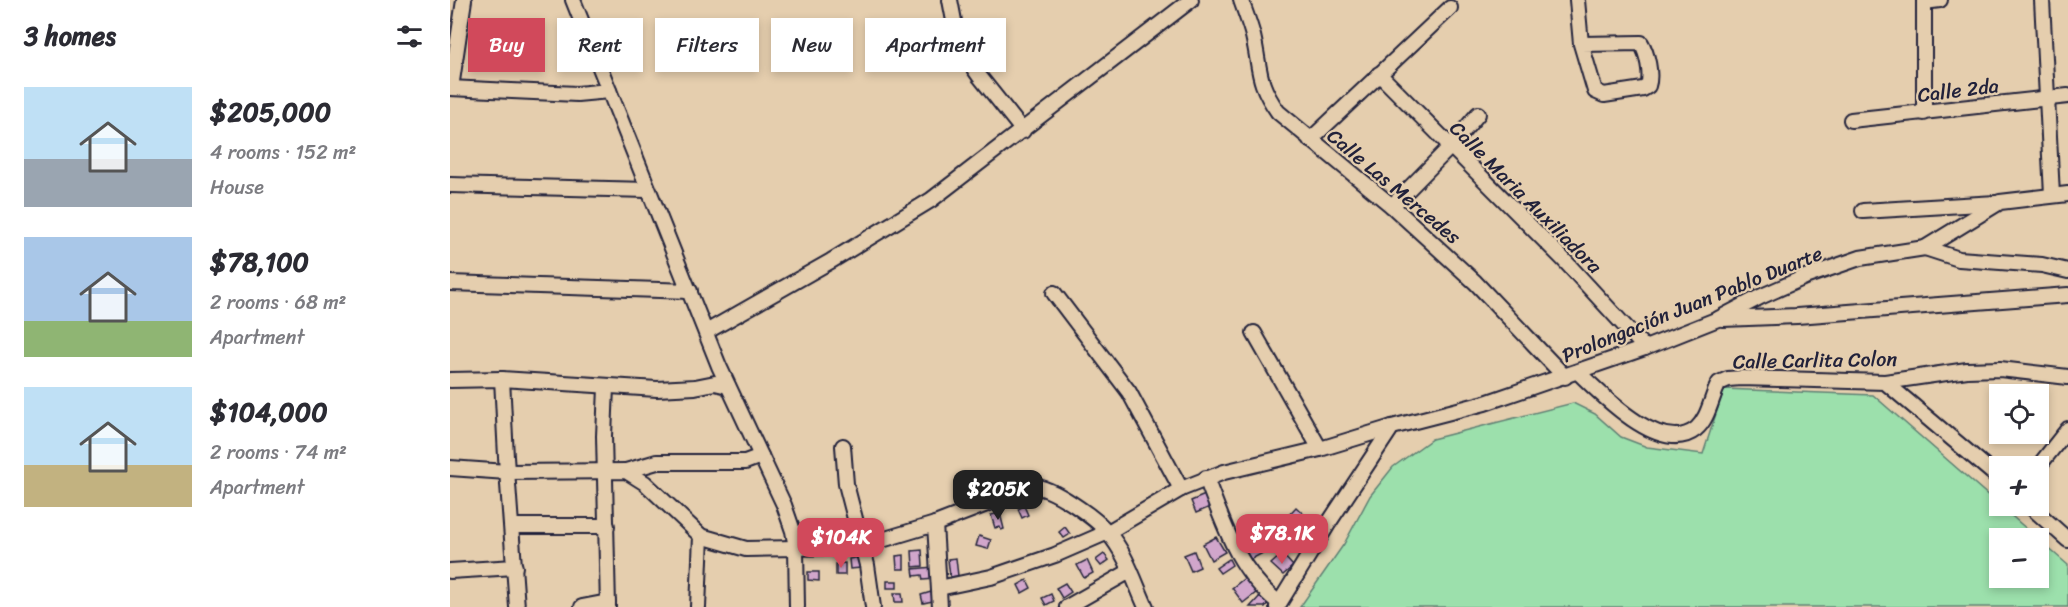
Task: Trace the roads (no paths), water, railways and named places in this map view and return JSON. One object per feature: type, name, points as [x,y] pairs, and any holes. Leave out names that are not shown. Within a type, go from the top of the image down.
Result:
[{"type":"street","points":[[464,0],[451,88],[577,94],[609,91]]},
{"type":"street","points":[[573,0],[706,332],[719,366],[721,385],[784,505],[796,548],[797,607]]},
{"type":"street","points":[[950,0],[959,47],[1023,131]]},
{"type":"street","points":[[706,332],[831,261],[931,200],[1191,0]]},
{"type":"street","name":"Calle Las Mercedes","points":[[1241,0],[1253,36],[1259,77],[1266,94],[1278,112],[1392,206],[1571,374]]},
{"type":"street","points":[[1577,0],[1581,44],[1595,91],[1604,95],[1643,89],[1648,86],[1650,80],[1645,49],[1641,43],[1581,44]]},
{"type":"street","points":[[1924,113],[1924,1],[1940,0]]},
{"type":"street","points":[[2042,0],[2052,195]]},
{"type":"street","points":[[1310,140],[1450,8]]},
{"type":"street","name":"Calle Maria Auxiliadora","points":[[1379,74],[1563,259],[1645,348]]},
{"type":"street","name":"Calle 2da","points":[[1851,120],[2068,96]]},
{"type":"street","points":[[1392,206],[1450,147],[1478,114]]},
{"type":"street","points":[[450,185],[648,190]]},
{"type":"street","name":"Prolongación Juan Pablo Duarte","points":[[939,588],[991,577],[1054,555],[1108,532],[1181,489],[1206,478],[1485,404],[1645,348],[1718,319],[1760,297],[1816,273],[1860,258],[1925,248],[2000,202],[2068,194]]},
{"type":"street","points":[[1863,212],[2000,202]]},
{"type":"street","points":[[1925,248],[1959,259],[2042,265],[2068,271]]},
{"type":"street","points":[[450,283],[690,291]]},
{"type":"street","points":[[1054,292],[1128,392],[1181,489]]},
{"type":"street","points":[[1718,319],[1797,316],[2068,295]]},
{"type":"street","points":[[1254,333],[1320,449]]},
{"type":"street","name":"Calle Carlita Colon","points":[[1571,374],[1630,420],[1671,436],[1685,435],[1696,428],[1704,419],[1719,383],[1728,379],[1885,382],[1966,369],[2000,369],[2068,377]]},
{"type":"street","points":[[450,380],[502,379],[606,387],[680,388],[721,385]]},
{"type":"street","points":[[502,379],[517,607]]},
{"type":"street","points":[[1885,382],[1989,470]]},
{"type":"street","points":[[582,607],[608,604],[606,387]]},
{"type":"street","points":[[1206,478],[1246,570],[1278,605],[1392,427]]},
{"type":"street","points":[[2047,456],[2068,429]]},
{"type":"street","points":[[843,446],[846,484],[867,565],[873,607]]},
{"type":"street","points":[[450,468],[507,472],[626,471],[657,462],[745,462],[760,456]]},
{"type":"street","points":[[626,471],[645,483],[700,536],[746,549],[862,546],[935,524],[1036,486],[1055,492],[1108,532],[1130,571],[1146,607]]},
{"type":"street","points":[[2041,516],[2068,540]]},
{"type":"street","points":[[935,524],[940,607]]},
{"type":"street","points":[[512,526],[607,526]]},
{"type":"street","points":[[699,607],[700,536]]},
{"type":"street","points":[[450,571],[515,567]]},
{"type":"street","points":[[1068,607],[1130,571]]}]
